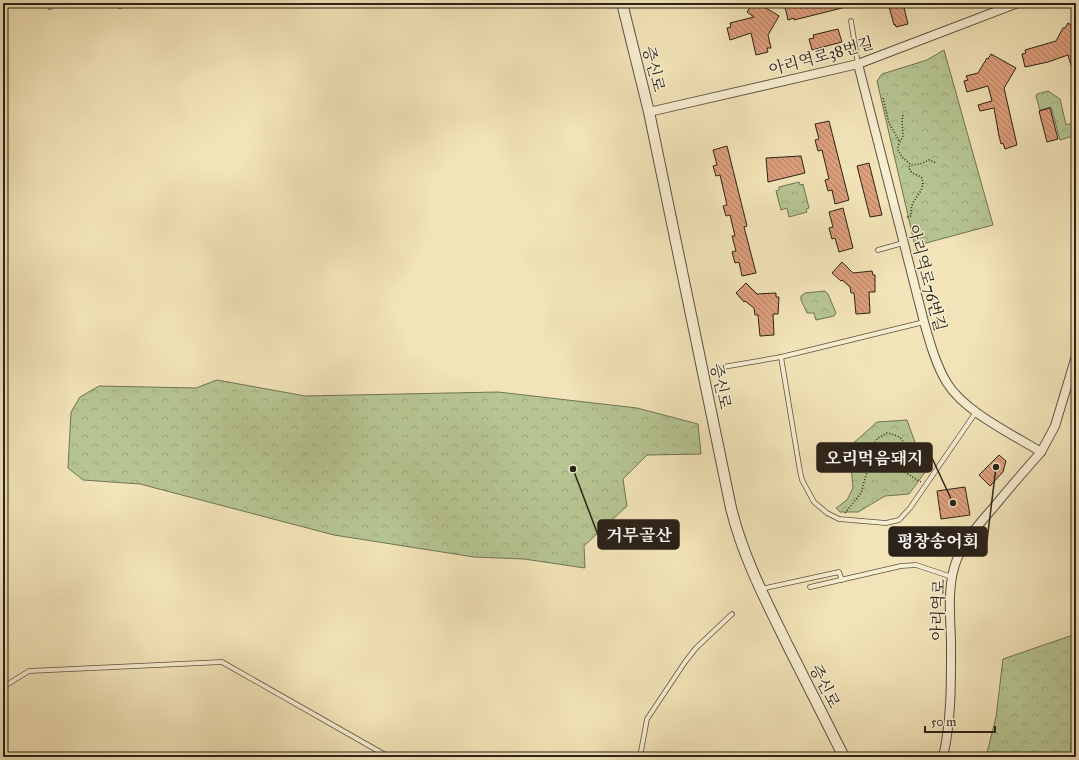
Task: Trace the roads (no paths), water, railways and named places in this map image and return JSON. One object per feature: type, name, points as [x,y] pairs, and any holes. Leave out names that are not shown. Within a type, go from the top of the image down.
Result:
[{"type":"street","name":"증신로","points":[[622,3],[649,112],[731,508],[738,535],[760,589],[844,757]]},
{"type":"street","name":"아리역로38번길","points":[[649,112],[858,64],[1018,3]]},
{"type":"street","name":"아리역로76번길","points":[[858,64],[924,322],[932,348],[947,384],[976,412],[1041,452]]},
{"type":"street","name":"아리역로","points":[[943,757],[949,719],[951,692],[950,594],[952,577],[957,559],[978,525],[1041,452],[1055,426],[1076,356]]},
{"type":"lane","points":[[47,3],[50,7],[56,3]]},
{"type":"lane","points":[[851,21],[858,64]]},
{"type":"lane","points":[[878,250],[903,243]]},
{"type":"lane","points":[[723,367],[781,357],[924,322]]},
{"type":"lane","points":[[781,357],[802,480],[814,502],[827,513],[840,519],[886,523],[899,520],[910,508],[976,412]]},
{"type":"lane","points":[[810,587],[901,566],[916,565],[952,577]]},
{"type":"lane","points":[[760,589],[839,572],[842,580]]},
{"type":"lane","points":[[640,757],[647,719],[696,648],[732,614]]},
{"type":"lane","points":[[3,687],[29,671],[222,662],[389,757]]},
{"type":"place","name":"평창송어회","points":[[996,467]]},
{"type":"place","name":"거무골산","points":[[573,469]]},
{"type":"place","name":"오리먹음돼지","points":[[953,503]]}]
